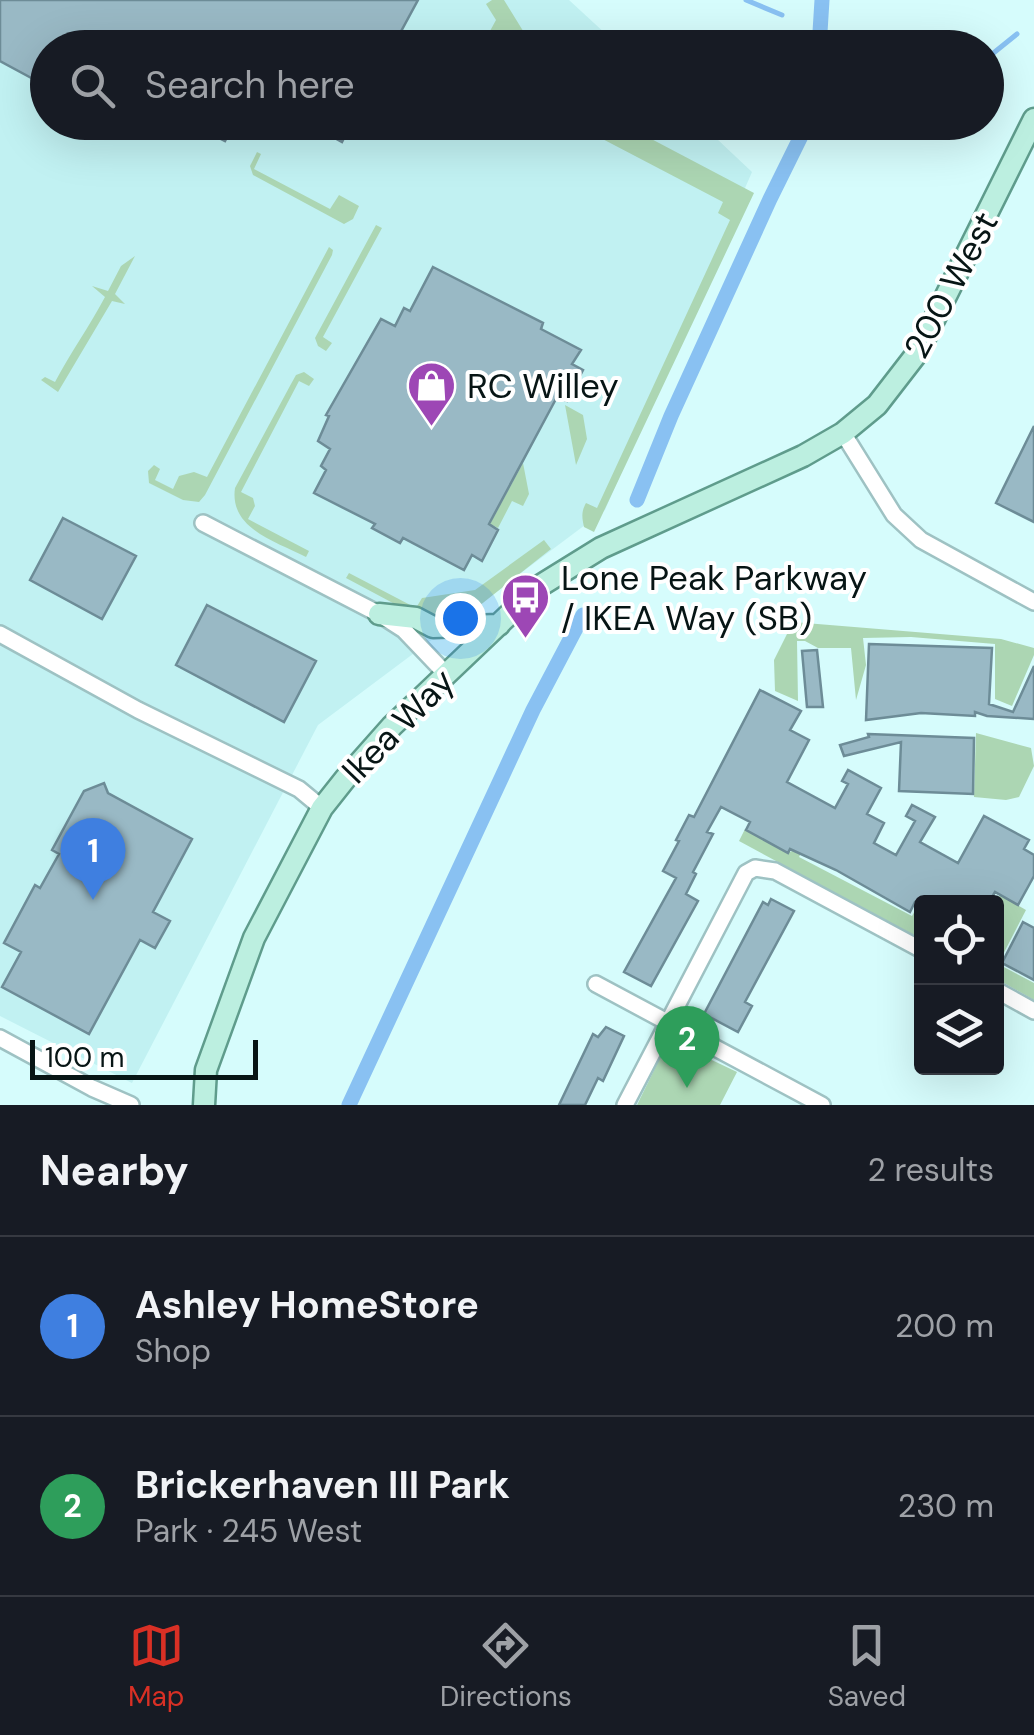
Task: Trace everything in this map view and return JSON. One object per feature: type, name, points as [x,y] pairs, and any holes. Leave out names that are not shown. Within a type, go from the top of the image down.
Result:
[{"type":"main road","name":"200 West","points":[[843,433],[887,394],[918,352],[1034,119]]},
{"type":"main road","name":"Ikea Way","points":[[322,808],[392,726],[538,588],[601,548],[803,456],[843,433]]},
{"type":"main road","points":[[378,614],[416,618],[433,627],[498,625]]},
{"type":"main road","points":[[204,1105],[206,1070],[254,938],[322,808]]},
{"type":"street","points":[[843,433],[894,515],[921,540],[1034,602]]},
{"type":"street","points":[[203,522],[404,630],[446,674]]},
{"type":"street","name":"Ikea Way","points":[[0,634],[138,710],[299,789],[322,808]]},
{"type":"street","points":[[625,1105],[746,873],[755,868],[775,872],[914,946]]},
{"type":"street","points":[[596,984],[822,1105]]},
{"type":"street","points":[[1004,994],[1034,1010]]},
{"type":"street","points":[[0,1038],[131,1105]]},
{"type":"shaded area","points":[[0,0],[569,0],[602,30],[30,30],[30,140],[718,140],[752,172],[605,510],[318,725],[132,1083],[0,1016]]},
{"type":"green space","points":[[504,0],[523,30],[491,30],[496,20],[486,4]]},
{"type":"green space","points":[[604,140],[653,140],[754,193],[594,532],[584,527],[584,506],[586,503],[597,508],[730,220],[718,213],[723,202]]},
{"type":"green space","points":[[257,152],[261,154],[254,169],[330,209],[339,195],[359,206],[353,219],[344,224],[253,175],[250,166]]},
{"type":"green space","points":[[376,225],[382,228],[323,337],[332,343],[326,351],[315,338]]},
{"type":"green space","points":[[329,247],[332,255],[205,495],[199,502],[183,500],[149,483],[148,471],[154,465],[160,469],[155,480],[173,489],[179,476],[194,472],[207,477]]},
{"type":"green space","points":[[135,256],[115,294],[125,304],[112,301],[58,392],[41,380],[45,377],[55,382],[105,297],[92,286],[108,291],[121,266]]},
{"type":"green space","points":[[304,372],[314,379],[309,386],[299,381],[241,492],[253,498],[255,506],[248,519],[309,551],[306,557],[257,532],[239,514],[235,502],[235,488],[296,375]]},
{"type":"green space","points":[[565,405],[583,415],[587,439],[576,465]]},
{"type":"green space","points":[[523,463],[529,494],[523,506],[512,501],[498,528],[490,524]]},
{"type":"green space","points":[[544,540],[551,549],[474,610],[447,621],[446,613],[419,617],[346,578],[349,573],[416,608],[422,598],[475,590]]},
{"type":"green space","points":[[793,622],[1001,639],[1034,648],[1034,655],[1012,706],[995,699],[995,644],[911,637],[863,638],[866,665],[856,700],[851,648],[818,648],[797,641],[798,701],[775,691],[774,660]]},
{"type":"green space","points":[[976,733],[1031,748],[1034,766],[1019,797],[974,797]]},
{"type":"green space","points":[[819,799],[825,807],[799,857],[912,916],[914,912],[914,935],[739,841],[745,829],[791,852]]},
{"type":"green space","points":[[939,867],[950,873],[938,895],[924,895]]},
{"type":"green space","points":[[1004,897],[1026,910],[1004,952]]},
{"type":"green space","points":[[1004,967],[1034,983],[1034,1000],[1004,983]]},
{"type":"green space","points":[[676,1043],[737,1072],[720,1105],[637,1105],[664,1050]]},
{"type":"building","points":[[0,0],[418,0],[402,30],[30,30],[30,77],[0,61]]},
{"type":"building","name":"RC Willey","points":[[433,267],[543,323],[541,329],[581,350],[572,364],[583,370],[567,401],[557,397],[489,524],[498,530],[482,561],[472,555],[464,570],[403,538],[400,543],[372,528],[375,524],[314,493],[326,470],[321,466],[330,449],[318,441],[329,416],[326,415],[381,319],[395,326],[404,308],[410,311]]},
{"type":"building","points":[[1034,426],[1034,522],[996,503]]},
{"type":"building","points":[[63,518],[136,556],[102,619],[30,580]]},
{"type":"building","points":[[207,605],[316,661],[284,722],[176,665]]},
{"type":"building","points":[[869,644],[992,648],[989,704],[1013,712],[1034,666],[1034,719],[975,712],[975,716],[921,713],[866,720]]},
{"type":"building","points":[[817,650],[823,707],[807,707],[802,651]]},
{"type":"building","points":[[760,690],[801,711],[790,730],[809,740],[787,782],[835,808],[848,784],[842,781],[848,770],[881,788],[867,814],[884,823],[874,843],[896,855],[915,821],[906,816],[912,805],[935,817],[920,842],[958,863],[984,816],[1029,840],[1024,849],[1034,855],[1034,876],[1018,905],[995,892],[914,895],[910,912],[836,870],[790,849],[788,853],[746,830],[750,822],[721,807],[707,832],[713,834],[686,894],[698,901],[651,986],[624,972],[676,878],[663,871],[689,815],[694,817]]},
{"type":"building","points":[[868,734],[974,738],[973,794],[899,791],[901,742],[844,756],[840,745],[869,737]]},
{"type":"building","points":[[104,783],[108,793],[192,839],[153,912],[170,921],[155,948],[140,940],[89,1034],[2,987],[21,952],[4,943],[35,885],[40,888],[59,854],[52,850],[84,791]]},
{"type":"building","points":[[771,899],[794,911],[745,1002],[752,1006],[738,1032],[704,1014],[763,902],[768,905]]},
{"type":"building","points":[[1023,922],[1034,928],[1034,980],[1004,964]]},
{"type":"building","points":[[606,1027],[624,1036],[603,1081],[598,1078],[585,1105],[559,1105],[593,1034],[598,1037]]},
{"type":"waterway","points":[[746,0],[782,15]]},
{"type":"waterway","points":[[820,30],[822,0]]},
{"type":"waterway","points":[[1004,44],[1017,34]]},
{"type":"waterway","points":[[637,500],[671,416],[799,140]]},
{"type":"waterway","points":[[349,1105],[533,710],[583,615]]},
{"type":"place","name":"RC Willey","points":[[432,428]]},
{"type":"place","name":"Lone Peak Parkway / IKEA Way (SB)","points":[[526,640]]},
{"type":"place","name":"Ashley HomeStore","points":[[93,900]]},
{"type":"place","name":"Brickerhaven III Park","points":[[687,1088]]}]
